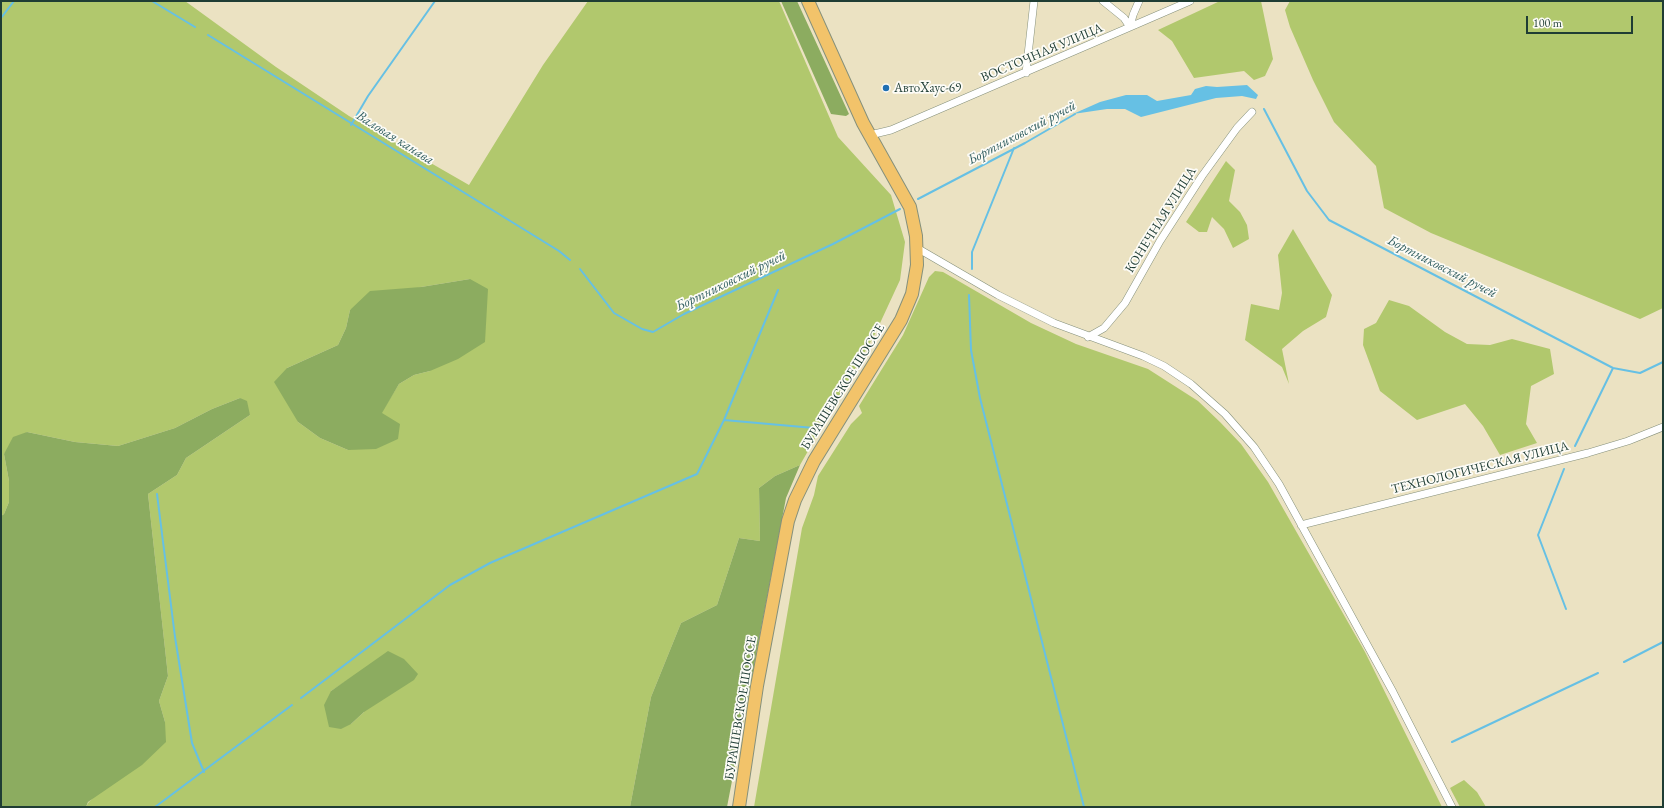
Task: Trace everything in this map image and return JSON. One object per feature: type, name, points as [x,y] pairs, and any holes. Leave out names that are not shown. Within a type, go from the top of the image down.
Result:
[{"type":"main road","name":"БУРАШЕВСКОЕ ШОССЕ","points":[[739,807],[757,686],[788,521],[795,500],[814,461],[904,315],[914,282],[917,248],[910,207],[870,136],[808,1]]},
{"type":"street","points":[[1026,73],[1034,1]]},
{"type":"street","points":[[1103,1],[1124,18],[1130,27]]},
{"type":"street","points":[[1130,27],[1139,1]]},
{"type":"street","points":[[1130,27],[1190,1]]},
{"type":"street","name":"ВОСТОЧНАЯ УЛИЦА","points":[[870,136],[891,130],[1130,27]]},
{"type":"street","name":"КОНЕЧНАЯ УЛИЦА","points":[[1088,337],[1104,328],[1125,302],[1160,241],[1202,176],[1237,128],[1252,112]]},
{"type":"street","points":[[917,248],[998,295],[1054,323],[1154,361],[1186,380],[1212,403],[1254,447],[1279,484],[1389,685],[1452,807]]},
{"type":"street","name":"ТЕХНОЛОГИЧЕСКАЯ УЛИЦА","points":[[1301,525],[1588,453],[1628,442],[1663,428]]},
{"type":"green space","points":[[1,1],[185,1],[276,67],[349,116],[469,185],[543,65],[588,1],[779,1],[838,137],[891,195],[905,242],[900,280],[875,334],[800,465],[775,476],[759,488],[760,541],[739,538],[717,605],[681,623],[651,697],[630,807],[86,807],[88,803],[165,722],[159,701],[168,676],[148,494],[177,475],[186,458],[250,415],[240,398],[212,409],[175,428],[118,446],[75,442],[27,432],[4,454],[9,481],[9,502],[4,514],[1,516]],"holes":[[[470,279],[430,371],[414,375],[399,384],[381,413],[348,450],[320,438],[298,422],[287,368],[338,345],[346,328],[350,310],[421,287]],[[357,674],[364,712],[351,724],[331,691]]]},
{"type":"green space","points":[[781,1],[797,1],[849,114],[846,116],[831,114]]},
{"type":"green space","points":[[1220,1],[1261,1],[1273,59],[1265,76],[1254,80],[1244,71],[1194,78],[1172,41],[1158,30]]},
{"type":"green space","points":[[1290,1],[1663,1],[1663,308],[1640,319],[1431,233],[1384,208],[1376,166],[1334,122],[1313,80],[1290,27],[1285,10]]},
{"type":"green space","points":[[1226,161],[1235,170],[1229,201],[1240,212],[1247,225],[1249,239],[1233,248],[1224,229],[1212,217],[1207,232],[1199,232],[1186,222]]},
{"type":"green space","points":[[1293,229],[1332,295],[1326,317],[1303,331],[1282,349],[1289,384],[1282,367],[1245,340],[1251,304],[1279,310],[1282,293],[1278,255]]},
{"type":"green space","points":[[935,271],[943,272],[1031,323],[1076,344],[1148,369],[1198,401],[1241,444],[1268,482],[1365,652],[1442,807],[754,807],[802,528],[814,495],[818,476],[851,424],[862,413],[859,406],[903,335],[929,277]]},
{"type":"green space","points":[[470,279],[488,289],[485,342],[458,359],[430,371],[414,375],[399,384],[382,413],[400,424],[398,439],[376,449],[348,450],[320,438],[298,422],[274,382],[287,368],[338,345],[346,328],[350,310],[370,291],[421,287]]},
{"type":"green space","points":[[1389,300],[1409,306],[1445,332],[1467,344],[1490,345],[1512,339],[1550,349],[1554,374],[1531,386],[1526,424],[1537,443],[1500,455],[1483,426],[1465,404],[1417,420],[1380,391],[1363,345],[1364,329],[1376,323]]},
{"type":"green space","points":[[240,398],[247,401],[250,415],[186,458],[177,475],[148,494],[168,676],[159,701],[165,722],[166,742],[142,765],[88,802],[86,807],[1,807],[1,516],[4,514],[9,502],[9,481],[4,454],[13,437],[27,432],[75,442],[118,446],[175,428],[212,409]]},
{"type":"green space","points":[[800,465],[786,498],[727,807],[630,807],[651,697],[681,623],[717,605],[739,538],[760,541],[759,488],[775,476]]},
{"type":"green space","points":[[388,651],[404,659],[418,674],[414,680],[364,712],[351,724],[341,729],[329,727],[324,705],[331,691]]},
{"type":"green space","points":[[1464,780],[1477,792],[1486,807],[1460,807],[1450,788]]},
{"type":"water","points":[[1247,85],[1258,95],[1256,99],[1242,96],[1216,98],[1141,117],[1125,109],[1107,109],[1073,114],[1100,102],[1126,95],[1147,95],[1157,101],[1191,95],[1195,89],[1206,86],[1217,87]]},
{"type":"waterway","name":"Валовая канава","points":[[1,18],[14,1]]},
{"type":"waterway","name":"Валовая канава","points":[[152,1],[195,27]]},
{"type":"waterway","points":[[351,125],[368,96],[435,1]]},
{"type":"waterway","name":"Валовая канава","points":[[208,35],[559,251],[570,260]]},
{"type":"waterway","name":"Бортниковский ручей","points":[[1264,109],[1307,191],[1329,220],[1613,368],[1640,373],[1663,362]]},
{"type":"waterway","name":"Бортниковский ручей","points":[[918,199],[1025,143],[1075,114]]},
{"type":"waterway","points":[[972,269],[972,252],[1014,148]]},
{"type":"waterway","name":"Бортниковский ручей","points":[[580,269],[614,313],[642,329],[653,332],[684,314],[833,244],[900,209]]},
{"type":"waterway","points":[[301,698],[450,585],[490,563],[697,474],[724,420],[778,290]]},
{"type":"waterway","points":[[969,295],[971,350],[980,398],[1084,807]]},
{"type":"waterway","points":[[1575,446],[1613,368]]},
{"type":"waterway","points":[[724,420],[814,428]]},
{"type":"waterway","points":[[1564,469],[1538,535],[1566,609]]},
{"type":"waterway","points":[[157,494],[175,637],[192,743],[204,772]]},
{"type":"waterway","points":[[1624,662],[1663,642]]},
{"type":"waterway","points":[[1452,742],[1598,673]]},
{"type":"waterway","points":[[155,807],[292,705]]},
{"type":"place","name":"АвтоХаус-69","points":[[886,88]]}]
